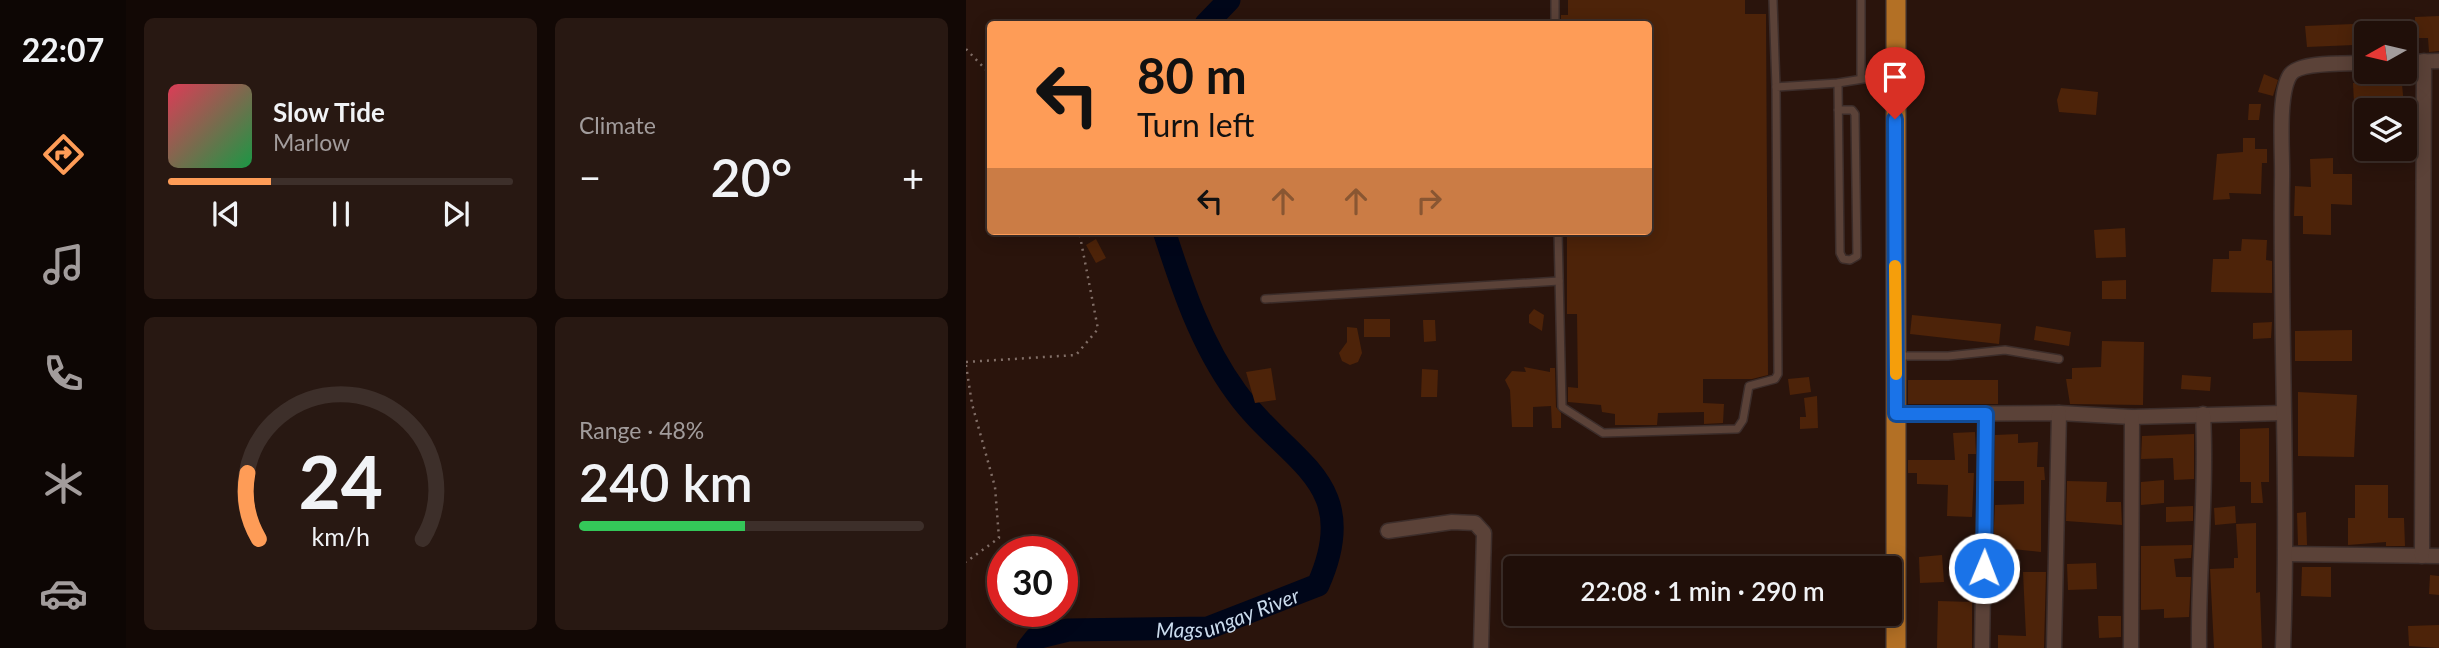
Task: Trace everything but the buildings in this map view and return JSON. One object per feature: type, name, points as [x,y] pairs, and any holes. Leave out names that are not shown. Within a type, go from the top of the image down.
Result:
[{"type":"main road","points":[[1896,0],[1896,648]]},
{"type":"street","points":[[2422,556],[2432,61]]},
{"type":"street","points":[[2283,648],[2286,554],[2281,240],[2286,84],[2290,75],[2300,67],[2354,65]]},
{"type":"street","points":[[1896,414],[2059,413],[2133,417],[2283,412]]},
{"type":"street","points":[[2054,648],[2059,413]]},
{"type":"street","points":[[1982,648],[1986,414]]},
{"type":"street","points":[[2199,648],[2198,579],[2206,460],[2203,414]]},
{"type":"street","points":[[2131,648],[2133,417]]},
{"type":"street","points":[[1388,531],[1452,522],[1475,523],[1484,533],[1481,648]]},
{"type":"street","points":[[2286,554],[2439,556]]},
{"type":"lane","points":[[1555,0],[1555,21]]},
{"type":"lane","points":[[1558,235],[1562,407],[1603,433],[1737,429],[1743,420],[1749,386],[1775,379],[1778,374],[1773,0]]},
{"type":"lane","points":[[1861,0],[1861,78]]},
{"type":"lane","points":[[1776,87],[1838,83],[1895,74]]},
{"type":"lane","points":[[1838,83],[1838,110],[1840,206],[1840,253],[1843,259],[1850,260],[1857,256],[1856,114],[1852,110],[1838,110]]},
{"type":"lane","points":[[1840,206],[1856,205]]},
{"type":"lane","points":[[1265,299],[1559,281]]},
{"type":"lane","points":[[1896,356],[1948,356],[2005,350],[2059,359]]},
{"type":"path","points":[[966,49],[987,71]]},
{"type":"path","points":[[966,562],[999,538],[995,487],[972,404],[966,363],[1076,355],[1098,329],[1080,235]]},
{"type":"waterway","name":"Magsungay River","points":[[1209,21],[1229,0]]},
{"type":"waterway","name":"Magsungay River","points":[[1028,648],[1036,638],[1068,630],[1208,628],[1318,585],[1330,549],[1332,520],[1326,496],[1313,475],[1256,416],[1224,374],[1194,314],[1165,235]]},
{"type":"slow traffic","points":[[1895,266],[1896,374]]},
{"type":"route","points":[[1895,119],[1896,414],[1986,414],[1984,568]]}]
